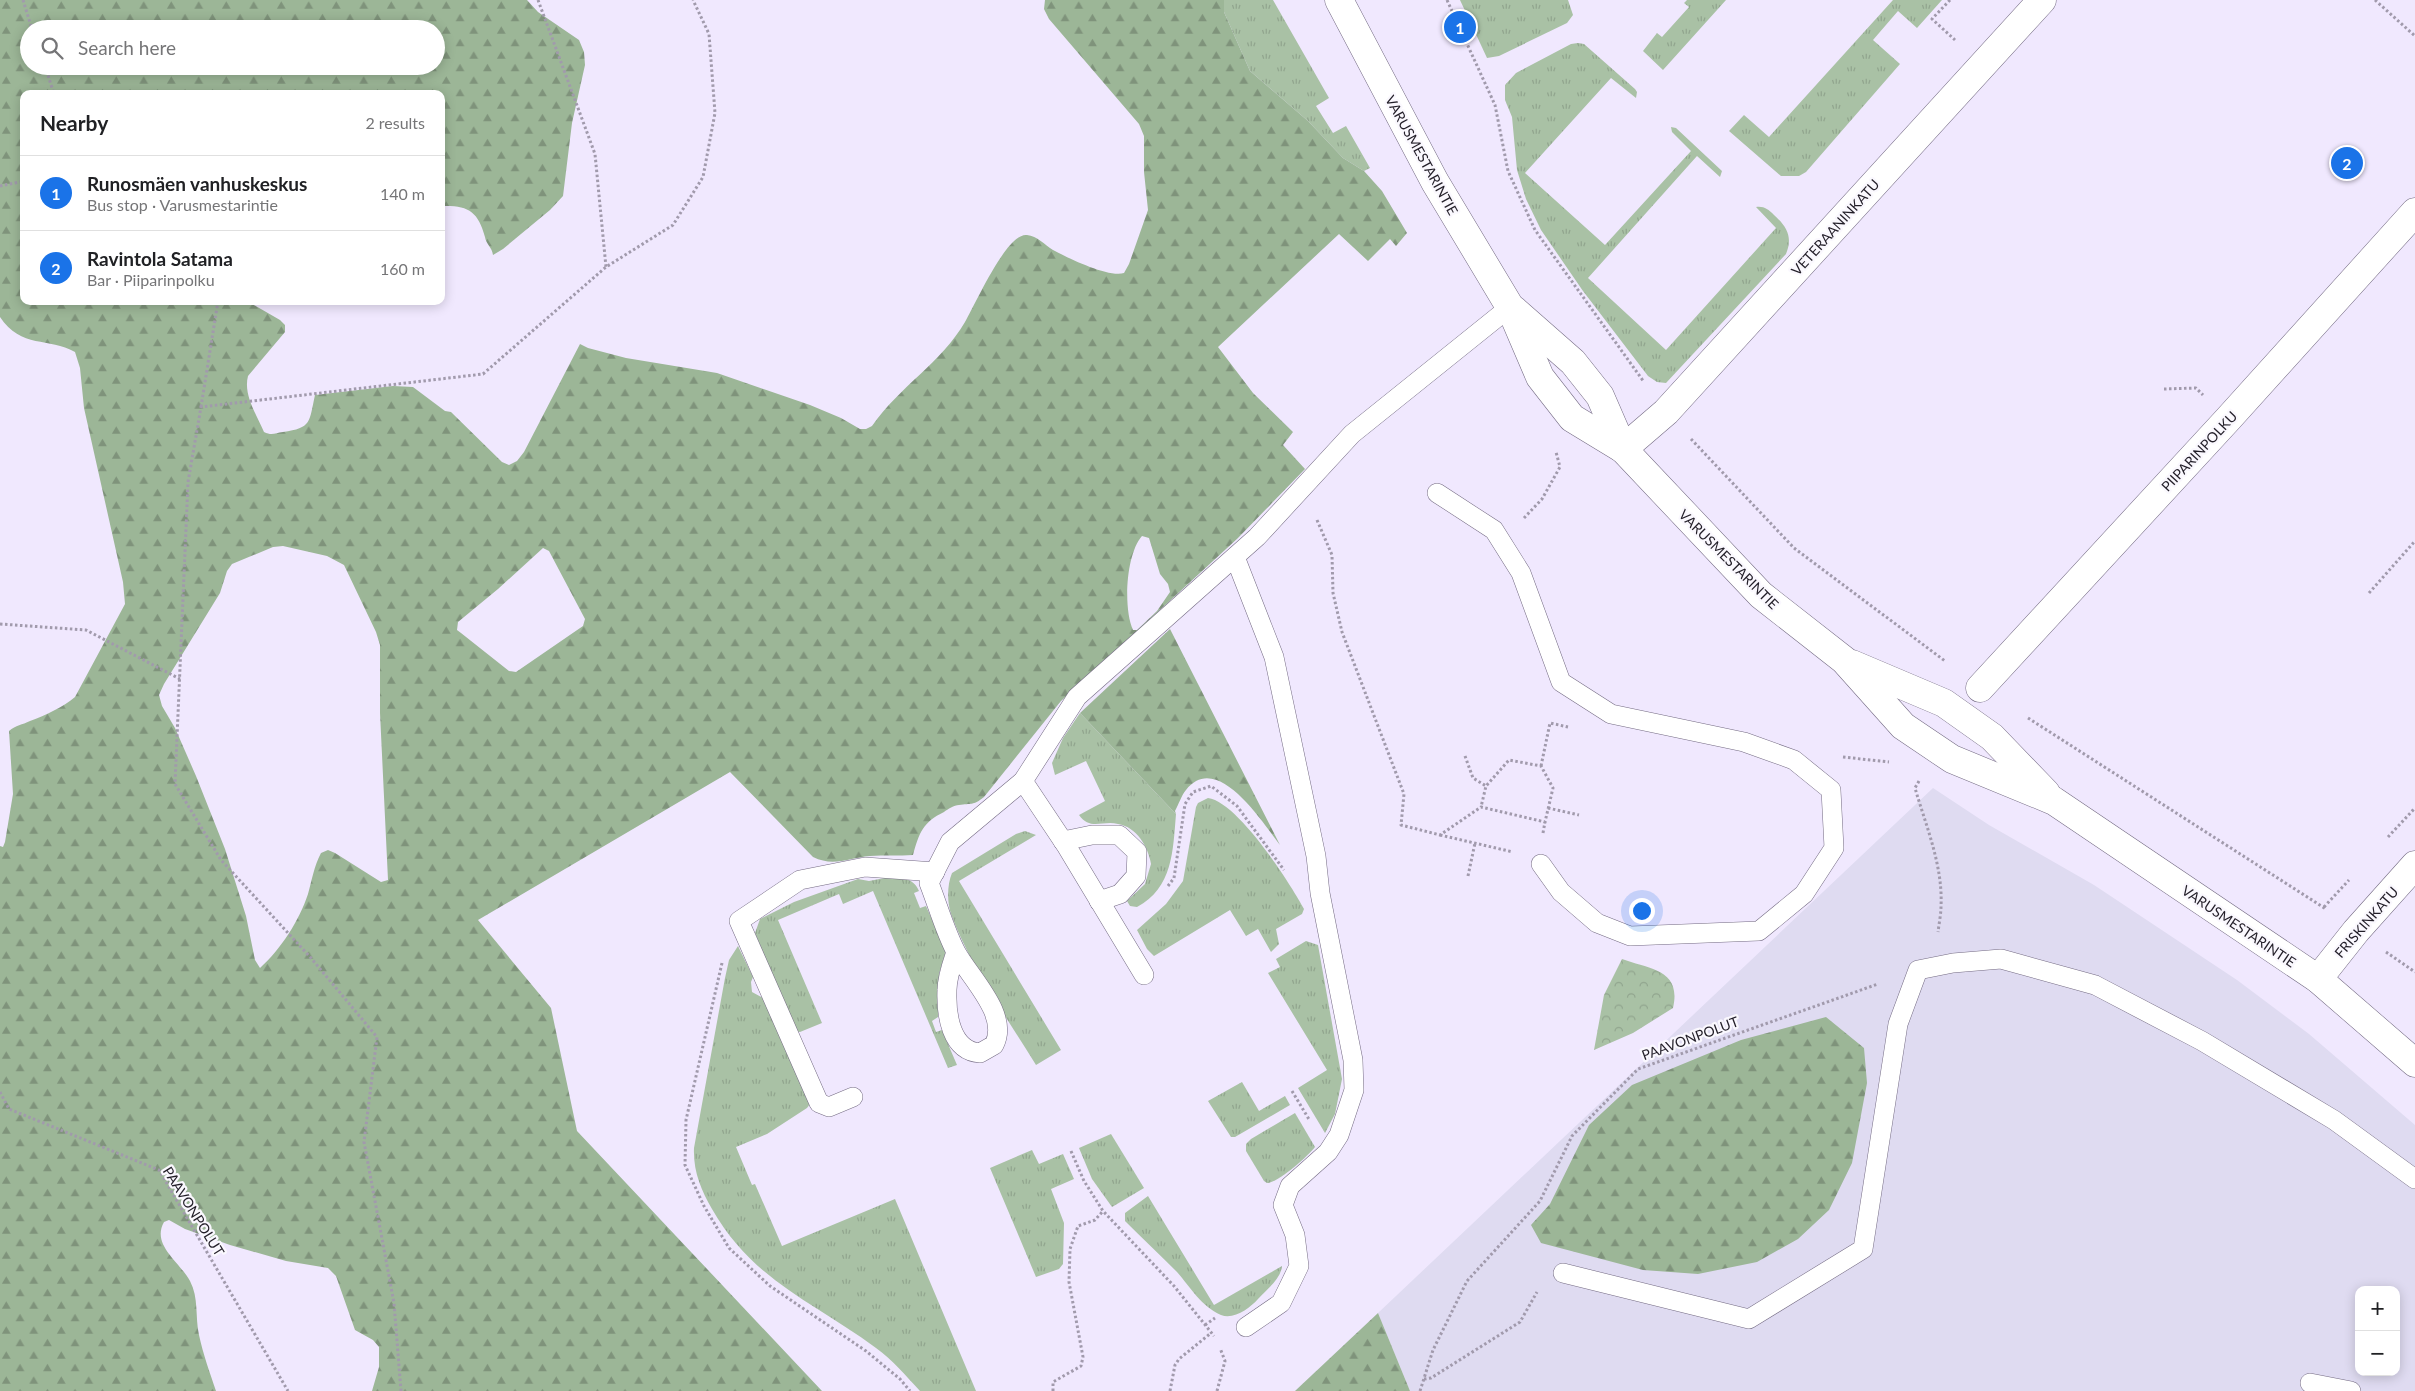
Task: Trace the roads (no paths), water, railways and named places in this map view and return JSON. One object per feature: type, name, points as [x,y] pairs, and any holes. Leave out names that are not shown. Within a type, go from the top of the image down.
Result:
[{"type":"street","name":"VARUSMESTARINTIE","points":[[1339,0],[1435,182],[1510,307],[1540,377],[1572,418],[1623,449],[1761,595],[1844,660],[1903,726],[1952,759],[2054,801],[2318,979],[2415,1063]]},
{"type":"street","name":"VETERAANINKATU","points":[[1623,449],[1666,412],[2042,0]]},
{"type":"street","name":"PIIPARINPOLKU","points":[[1980,688],[2229,418],[2415,212]]},
{"type":"street","name":"VARUSMESTARINTIE","points":[[1510,307],[1573,362],[1600,396],[1623,449]]},
{"type":"street","name":"VARUSMESTARINTIE","points":[[1844,660],[1944,703],[1992,737],[2054,801]]},
{"type":"street","name":"FRISKINKATU","points":[[2318,979],[2356,931],[2415,866]]},
{"type":"lane","points":[[956,952],[946,990],[952,1030],[963,1048],[980,1053],[990,1049],[997,1038],[997,1022],[984,996],[956,952],[929,883],[950,842],[1024,781],[1077,697],[1257,537],[1352,434],[1510,307]]},
{"type":"lane","points":[[1437,493],[1494,530],[1521,573],[1561,682],[1611,714],[1744,742],[1794,760],[1830,790],[1834,848],[1804,894],[1759,931],[1630,936],[1597,923],[1561,892],[1541,864]]},
{"type":"lane","points":[[1235,557],[1274,657],[1316,856],[1320,888],[1352,1060],[1354,1090],[1339,1135],[1328,1152],[1290,1186],[1283,1205],[1295,1235],[1299,1266],[1280,1303],[1246,1327]]},
{"type":"lane","points":[[1024,781],[1063,841],[1144,975]]},
{"type":"lane","points":[[1063,841],[1092,835],[1119,835],[1137,852],[1136,876],[1120,894],[1099,901]]},
{"type":"lane","points":[[853,1097],[829,1107],[819,1103],[739,921],[800,880],[865,867],[935,872]]},
{"type":"lane","points":[[1563,1273],[1749,1319],[1863,1249],[1898,1024],[1918,970],[1953,963],[2001,960],[2095,985],[2202,1041],[2334,1120],[2415,1179]]},
{"type":"lane","points":[[2310,1383],[2351,1391]]},
{"type":"place","name":"Runosmäen vanhuskeskus","points":[[1460,27]]},
{"type":"place","name":"Ravintola Satama","points":[[2347,163]]}]
